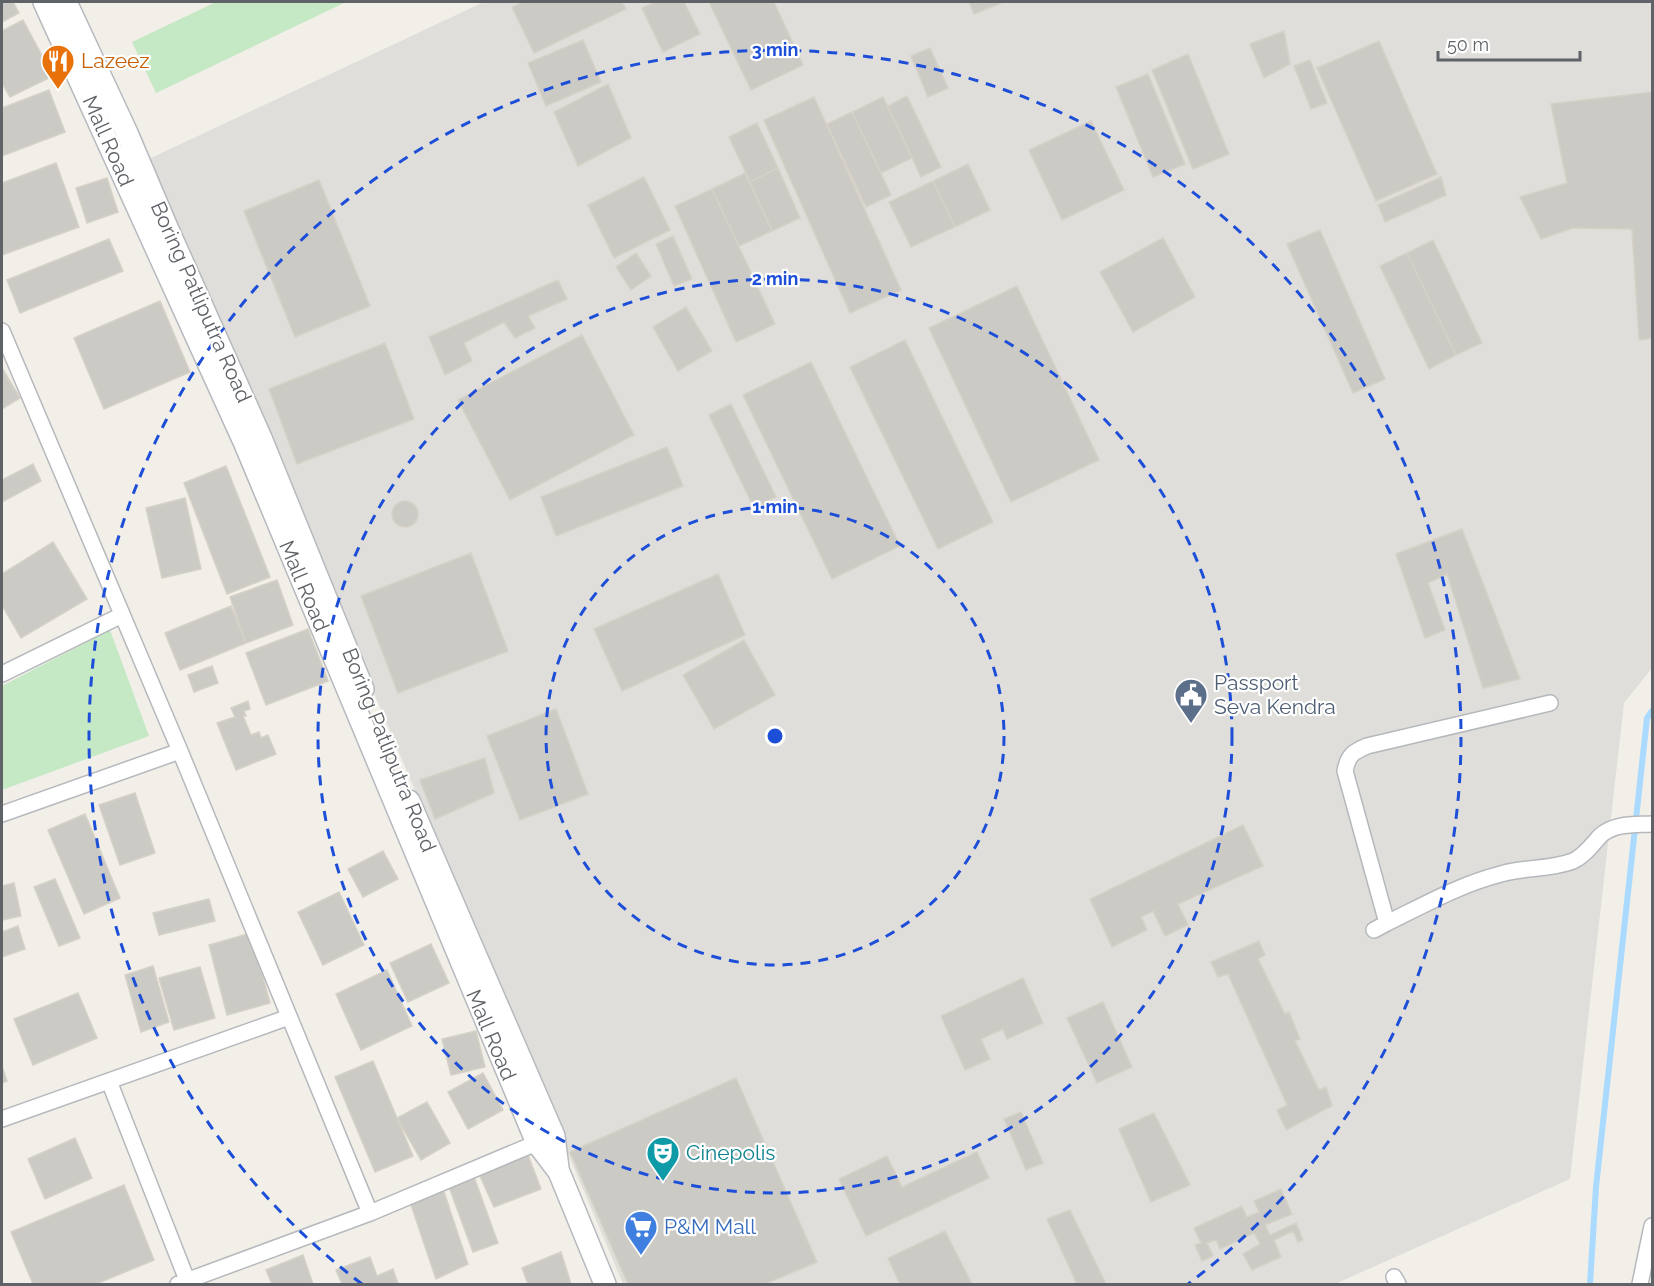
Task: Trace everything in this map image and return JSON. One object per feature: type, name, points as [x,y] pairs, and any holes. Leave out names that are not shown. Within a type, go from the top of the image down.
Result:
[{"type":"street","name":"Mall Road","points":[[44,2],[77,48],[253,441],[605,1284]]},
{"type":"street","points":[[66,2],[77,48]]},
{"type":"street","points":[[2,331],[180,751],[370,1213]]},
{"type":"street","points":[[2,674],[122,615]]},
{"type":"street","points":[[1550,704],[1367,746],[1353,752],[1347,759],[1346,771],[1380,926],[1480,880],[1504,873],[1575,860],[1602,834],[1622,825],[1653,824]]},
{"type":"street","points":[[2,814],[180,751]]},
{"type":"street","points":[[2,1119],[289,1017]]},
{"type":"street","points":[[109,1081],[183,1282],[370,1213],[545,1139]]},
{"type":"street","points":[[1640,1284],[1653,1226]]},
{"type":"shaded area","points":[[484,2],[1652,2],[1652,668],[1624,703],[1570,1179],[1335,1284],[623,1284],[149,159]]},
{"type":"green space","points":[[216,2],[344,3],[156,93],[132,42]]},
{"type":"green space","points":[[110,630],[149,736],[2,790],[2,686]]},
{"type":"building","points":[[2,2],[13,2],[19,13],[2,22]]},
{"type":"building","points":[[523,2],[622,2],[626,9],[534,53],[512,7]]},
{"type":"building","points":[[655,2],[684,2],[700,34],[663,52],[642,8]]},
{"type":"building","points":[[709,2],[774,2],[803,65],[751,90]]},
{"type":"building","points":[[969,2],[1004,2],[974,14]]},
{"type":"building","points":[[23,20],[53,76],[10,97],[2,83],[2,31]]},
{"type":"building","points":[[1284,31],[1290,64],[1264,78],[1250,44]]},
{"type":"building","points":[[583,40],[601,82],[546,106],[528,63]]},
{"type":"building","points":[[1379,41],[1437,174],[1376,201],[1317,68]]},
{"type":"building","points":[[930,48],[948,88],[928,97],[911,56]]},
{"type":"building","points":[[1188,54],[1229,154],[1193,169],[1152,70]]},
{"type":"building","points":[[1310,60],[1327,103],[1311,109],[1294,66]]},
{"type":"building","points":[[1148,74],[1185,164],[1153,177],[1116,87]]},
{"type":"building","points":[[608,84],[631,138],[578,166],[554,112]]},
{"type":"building","points":[[49,90],[65,132],[2,156],[2,108]]},
{"type":"building","points":[[1652,92],[1652,338],[1639,340],[1632,229],[1573,228],[1541,239],[1520,197],[1567,183],[1551,104]]},
{"type":"building","points":[[907,96],[941,167],[921,177],[888,106]]},
{"type":"building","points":[[814,97],[901,290],[850,313],[764,120]]},
{"type":"building","points":[[883,97],[912,158],[881,173],[852,112]]},
{"type":"building","points":[[852,112],[891,195],[866,207],[827,124]]},
{"type":"building","points":[[1091,121],[1124,190],[1062,220],[1029,150]]},
{"type":"building","points":[[757,123],[778,168],[750,182],[729,137]]},
{"type":"building","points":[[56,163],[79,227],[2,255],[2,183]]},
{"type":"building","points":[[968,164],[990,210],[955,227],[933,181]]},
{"type":"building","points":[[778,168],[800,218],[772,231],[750,182]]},
{"type":"building","points":[[745,173],[772,231],[739,246],[712,189]]},
{"type":"building","points":[[644,177],[670,230],[614,258],[588,205]]},
{"type":"building","points":[[1441,177],[1446,195],[1385,222],[1378,205]]},
{"type":"building","points":[[107,178],[118,212],[87,223],[76,188]]},
{"type":"building","points":[[319,180],[370,306],[295,337],[244,211]]},
{"type":"building","points":[[933,181],[955,227],[911,247],[889,202]]},
{"type":"building","points":[[712,189],[775,324],[736,342],[675,206]]},
{"type":"building","points":[[1320,230],[1385,379],[1353,393],[1287,244]]},
{"type":"building","points":[[673,236],[692,279],[674,286],[656,244]]},
{"type":"building","points":[[1163,238],[1195,297],[1133,332],[1100,272]]},
{"type":"building","points":[[109,239],[123,271],[20,313],[7,280]]},
{"type":"building","points":[[1433,240],[1482,343],[1456,355],[1407,253]]},
{"type":"building","points":[[636,253],[651,276],[631,290],[616,267]]},
{"type":"building","points":[[1407,253],[1456,355],[1429,369],[1380,266]]},
{"type":"building","points":[[558,280],[567,299],[528,316],[535,328],[515,338],[504,322],[464,343],[472,361],[445,375],[429,337]]},
{"type":"building","points":[[1017,286],[1099,460],[1011,502],[929,328]]},
{"type":"building","points":[[160,301],[190,372],[104,409],[74,338]]},
{"type":"building","points":[[686,307],[712,351],[678,371],[653,327]]},
{"type":"building","points":[[582,335],[634,435],[510,500],[458,400]]},
{"type":"building","points":[[905,340],[993,522],[938,549],[850,367]]},
{"type":"building","points":[[385,343],[414,419],[297,464],[269,389]]},
{"type":"building","points":[[811,362],[900,546],[832,579],[743,395]]},
{"type":"building","points":[[2,368],[20,398],[2,409]]},
{"type":"building","points":[[731,404],[776,497],[754,508],[709,415]]},
{"type":"building","points":[[667,447],[683,486],[556,536],[541,497]]},
{"type":"building","points":[[33,464],[41,481],[2,502],[2,480]]},
{"type":"building","points":[[226,466],[270,577],[227,594],[184,483]]},
{"type":"building","points":[[185,498],[201,569],[162,578],[146,508]]},
{"type":"building","points":[[405,501],[414,505],[418,514],[414,523],[405,527],[396,523],[392,514],[396,505]]},
{"type":"building","points":[[1462,529],[1520,679],[1483,688],[1447,574],[1428,583],[1445,630],[1425,638],[1396,554]]},
{"type":"building","points":[[53,542],[87,599],[21,638],[2,605],[2,574]]},
{"type":"building","points":[[471,553],[508,651],[398,693],[361,596]]},
{"type":"building","points":[[718,574],[745,635],[622,691],[594,629]]},
{"type":"building","points":[[277,580],[293,625],[246,643],[230,597]]},
{"type":"building","points":[[231,606],[246,643],[180,670],[165,633]]},
{"type":"building","points":[[308,629],[328,681],[266,705],[246,653]]},
{"type":"building","points":[[744,640],[775,695],[714,729],[683,675]]},
{"type":"building","points":[[212,666],[218,683],[194,692],[188,675]]},
{"type":"building","points":[[248,701],[250,709],[244,711],[246,716],[243,716],[251,735],[259,732],[261,738],[268,735],[276,754],[236,770],[217,723],[235,717],[231,708]]},
{"type":"building","points":[[556,709],[588,794],[520,820],[487,736]]},
{"type":"building","points":[[485,758],[494,793],[435,819],[420,780]]},
{"type":"building","points":[[135,793],[155,853],[120,865],[99,805]]},
{"type":"building","points":[[85,814],[120,898],[84,914],[48,830]]},
{"type":"building","points":[[1243,825],[1263,866],[1178,904],[1188,925],[1165,936],[1153,911],[1141,917],[1147,930],[1112,947],[1090,899]]},
{"type":"building","points":[[383,851],[398,879],[363,897],[348,869]]},
{"type":"building","points":[[55,879],[80,938],[59,946],[34,887]]},
{"type":"building","points":[[14,883],[21,916],[2,920],[2,886]]},
{"type":"building","points":[[339,892],[364,945],[323,965],[298,912]]},
{"type":"building","points":[[209,899],[215,921],[159,935],[153,913]]},
{"type":"building","points":[[18,926],[25,949],[2,957],[2,932]]},
{"type":"building","points":[[251,933],[270,1003],[227,1015],[209,945]]},
{"type":"building","points":[[1259,941],[1265,955],[1258,959],[1285,1014],[1289,1012],[1300,1039],[1295,1041],[1319,1090],[1326,1087],[1332,1106],[1286,1130],[1277,1110],[1287,1105],[1228,974],[1218,977],[1211,962]]},
{"type":"building","points":[[431,944],[449,983],[408,1002],[390,963]]},
{"type":"building","points":[[153,966],[169,1022],[141,1032],[125,975]]},
{"type":"building","points":[[200,967],[215,1018],[174,1030],[159,978]]},
{"type":"building","points":[[387,970],[412,1026],[361,1050],[336,994]]},
{"type":"building","points":[[1023,978],[1043,1023],[1007,1039],[1003,1029],[981,1039],[990,1059],[965,1070],[941,1016]]},
{"type":"building","points":[[78,993],[97,1038],[33,1065],[14,1019]]},
{"type":"building","points":[[1103,1002],[1132,1067],[1097,1083],[1067,1018]]},
{"type":"building","points":[[476,1031],[485,1067],[451,1075],[442,1039]]},
{"type":"building","points":[[373,1061],[413,1156],[375,1172],[335,1077]]},
{"type":"building","points":[[2,1066],[7,1081],[2,1083]]},
{"type":"building","points":[[483,1073],[503,1110],[468,1129],[448,1092]]},
{"type":"building","points":[[736,1078],[817,1262],[765,1284],[628,1284],[570,1152]]},
{"type":"building","points":[[427,1102],[450,1143],[421,1160],[397,1118]]},
{"type":"building","points":[[1021,1112],[1043,1163],[1026,1170],[1004,1119]]},
{"type":"building","points":[[1154,1113],[1190,1185],[1151,1202],[1119,1129]]},
{"type":"building","points":[[75,1138],[92,1178],[45,1199],[28,1159]]},
{"type":"building","points":[[977,1152],[989,1178],[866,1236],[839,1179],[887,1156],[902,1187]]},
{"type":"building","points":[[528,1155],[541,1189],[494,1207],[479,1174]]},
{"type":"building","points":[[474,1177],[498,1243],[473,1252],[449,1187]]},
{"type":"building","points":[[124,1185],[154,1260],[96,1284],[33,1284],[11,1232]]},
{"type":"building","points":[[443,1189],[468,1264],[436,1279],[410,1202]]},
{"type":"building","points":[[1281,1189],[1292,1214],[1265,1225],[1270,1235],[1296,1223],[1303,1240],[1298,1242],[1293,1231],[1274,1240],[1281,1257],[1252,1270],[1243,1254],[1260,1244],[1254,1233],[1220,1249],[1216,1240],[1207,1243],[1213,1256],[1202,1261],[1195,1245],[1201,1243],[1194,1228],[1242,1206],[1247,1217],[1259,1212],[1254,1201]]},
{"type":"building","points":[[1070,1210],[1106,1284],[1077,1284],[1047,1219]]},
{"type":"building","points":[[945,1231],[972,1284],[900,1284],[888,1258]]},
{"type":"building","points":[[561,1252],[571,1284],[528,1284],[522,1268]]},
{"type":"building","points":[[303,1255],[313,1284],[272,1284],[266,1270]]},
{"type":"building","points":[[370,1257],[377,1276],[393,1269],[398,1284],[342,1284],[336,1270]]},
{"type":"waterway","points":[[1590,1284],[1596,1187],[1647,718],[1652,711]]},
{"type":"place","name":"Lazeez","points":[[58,90]]},
{"type":"place","name":"Passport Seva Kendra","points":[[1191,724]]},
{"type":"place","name":"Cinepolis","points":[[663,1182]]},
{"type":"place","name":"P&M Mall","points":[[641,1256]]}]
